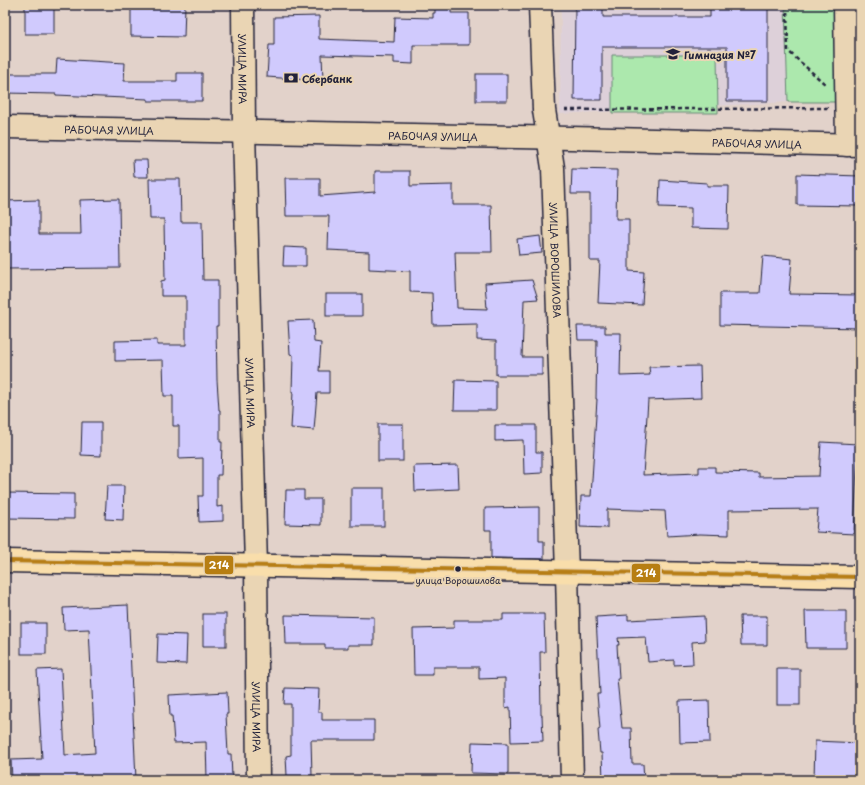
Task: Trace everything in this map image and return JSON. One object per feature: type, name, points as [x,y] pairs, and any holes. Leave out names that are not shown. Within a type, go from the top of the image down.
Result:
[{"type":"main road","points":[[5,561],[860,578]]},
{"type":"street","name":"УЛИЦА МИРА","points":[[243,5],[244,132],[256,566],[258,780]]},
{"type":"street","name":"УЛИЦА ВОРОШИЛОВА","points":[[540,5],[544,110],[547,138],[553,168],[567,572],[572,780]]},
{"type":"street","points":[[845,5],[846,105],[853,145]]},
{"type":"street","name":"РАБОЧАЯ УЛИЦА","points":[[5,128],[853,145]]},
{"type":"path","points":[[787,5],[788,50],[846,105]]},
{"type":"path","points":[[544,110],[846,105]]},
{"type":"shaded area","name":"Гимназия №7","points":[[561,5],[785,5],[788,102],[560,114]]},
{"type":"green space","points":[[785,5],[860,5],[860,102],[788,102]]},
{"type":"green space","points":[[612,55],[717,55],[718,113],[612,113]]},
{"type":"building","points":[[25,5],[54,5],[54,34],[25,34]]},
{"type":"building","points":[[131,5],[185,5],[184,37],[131,36]]},
{"type":"building","points":[[435,5],[451,5],[451,13],[469,13],[469,45],[413,45],[413,64],[394,63],[394,57],[322,55],[323,81],[267,77],[269,45],[274,45],[274,17],[319,16],[319,39],[394,42],[395,17],[433,18],[433,13],[435,13]]},
{"type":"building","points":[[575,5],[603,5],[603,17],[710,17],[710,5],[768,5],[768,101],[727,101],[727,47],[602,47],[602,100],[574,100]]},
{"type":"building","points":[[57,59],[125,63],[124,81],[177,81],[177,73],[202,73],[202,101],[148,101],[148,99],[5,93],[5,74],[56,74]]},
{"type":"building","points":[[476,74],[507,74],[507,101],[476,101]]},
{"type":"building","points":[[133,160],[147,160],[148,177],[134,177]]},
{"type":"building","points":[[572,169],[617,170],[616,219],[629,219],[629,271],[644,272],[642,305],[598,303],[600,261],[590,261],[590,194],[571,194]]},
{"type":"building","points":[[375,171],[410,171],[410,186],[453,185],[453,205],[491,205],[492,252],[455,252],[457,308],[487,309],[485,283],[532,280],[538,299],[524,300],[522,357],[542,357],[542,375],[496,375],[496,341],[477,340],[477,324],[433,325],[432,293],[410,292],[410,271],[369,269],[369,252],[328,250],[329,216],[286,216],[285,178],[320,178],[320,196],[375,192]]},
{"type":"building","points":[[797,174],[860,176],[860,206],[797,205]]},
{"type":"building","points":[[149,179],[180,179],[181,222],[202,222],[203,280],[218,280],[218,326],[216,326],[217,380],[220,410],[220,442],[222,442],[221,475],[217,475],[217,507],[223,506],[223,521],[199,522],[198,496],[203,496],[203,458],[179,459],[179,426],[173,426],[173,396],[164,396],[163,360],[115,361],[115,341],[157,340],[157,345],[186,345],[186,296],[161,296],[161,281],[165,280],[164,219],[150,219]]},
{"type":"building","points":[[660,180],[707,183],[707,186],[729,186],[728,229],[691,228],[691,208],[659,207]]},
{"type":"building","points":[[119,199],[120,268],[5,269],[5,201],[39,200],[39,234],[81,234],[80,200]]},
{"type":"building","points":[[540,236],[542,253],[519,255],[517,239]]},
{"type":"building","points":[[284,247],[306,248],[306,266],[283,266]]},
{"type":"building","points":[[763,256],[792,259],[789,294],[860,295],[860,328],[720,325],[720,293],[760,293]]},
{"type":"building","points":[[326,294],[362,294],[362,316],[326,316]]},
{"type":"building","points":[[313,320],[314,342],[321,343],[319,371],[329,371],[329,393],[317,393],[314,430],[291,428],[293,355],[290,354],[288,321]]},
{"type":"building","points":[[577,326],[605,326],[605,333],[621,333],[620,376],[650,375],[649,367],[700,366],[701,398],[648,400],[643,475],[699,473],[699,467],[715,467],[715,472],[759,473],[759,477],[819,476],[821,442],[858,444],[854,534],[816,532],[818,509],[729,510],[729,535],[700,534],[667,536],[665,511],[607,509],[607,528],[580,527],[581,496],[591,496],[597,399],[597,340],[578,340]]},
{"type":"building","points":[[455,380],[496,381],[496,410],[454,410]]},
{"type":"building","points":[[82,422],[101,422],[101,456],[81,455]]},
{"type":"building","points":[[378,424],[403,424],[403,461],[378,461]]},
{"type":"building","points":[[495,425],[536,425],[536,452],[542,452],[542,473],[524,474],[523,440],[495,441]]},
{"type":"building","points":[[458,465],[459,489],[415,491],[414,466]]},
{"type":"building","points":[[107,486],[124,486],[123,520],[105,519]]},
{"type":"building","points":[[351,488],[384,488],[384,526],[351,526]]},
{"type":"building","points":[[286,490],[304,490],[304,499],[321,499],[321,525],[285,524]]},
{"type":"building","points":[[5,493],[74,494],[74,519],[5,518]]},
{"type":"building","points":[[539,507],[539,541],[544,541],[544,559],[491,558],[491,530],[485,530],[485,508]]},
{"type":"building","points":[[128,605],[136,780],[12,780],[11,760],[42,759],[37,670],[61,669],[65,755],[95,753],[89,629],[64,630],[63,608]]},
{"type":"building","points":[[805,611],[846,611],[846,648],[806,648]]},
{"type":"building","points":[[203,614],[226,614],[226,646],[203,646]]},
{"type":"building","points":[[503,614],[544,614],[545,652],[540,652],[543,741],[511,742],[510,707],[505,708],[505,678],[479,679],[479,667],[433,667],[433,675],[414,675],[413,629],[454,628],[454,620],[503,620]]},
{"type":"building","points":[[285,615],[374,617],[374,645],[348,645],[348,648],[325,648],[325,644],[286,644]]},
{"type":"building","points":[[628,615],[628,620],[704,616],[705,641],[692,642],[693,664],[674,665],[674,660],[648,662],[646,637],[618,638],[619,679],[617,679],[622,728],[631,728],[632,764],[643,764],[644,780],[603,780],[602,753],[600,753],[598,730],[600,729],[597,694],[600,694],[596,617]]},
{"type":"building","points":[[740,616],[767,616],[767,645],[741,645]]},
{"type":"building","points":[[21,623],[46,623],[46,654],[21,654]]},
{"type":"building","points":[[158,634],[187,635],[186,664],[157,663]]},
{"type":"building","points":[[777,669],[800,669],[800,705],[777,705]]},
{"type":"building","points":[[285,688],[319,689],[318,712],[322,712],[322,720],[374,720],[374,740],[311,740],[312,776],[287,776],[286,756],[291,755],[291,704],[284,704]]},
{"type":"building","points":[[227,692],[228,714],[226,714],[228,754],[231,754],[232,778],[207,779],[206,742],[174,743],[169,695]]},
{"type":"building","points":[[709,700],[710,742],[680,743],[679,701]]},
{"type":"building","points":[[815,741],[860,743],[860,780],[814,780]]},
{"type":"building","points":[[472,742],[508,743],[508,774],[471,773]]},
{"type":"transit line","name":"214","points":[[5,561],[860,577]]},
{"type":"place","name":"Гимназия №7","points":[[673,54]]},
{"type":"place","name":"Сбербанк","points":[[291,78]]},
{"type":"place","name":"улица Ворошилова","points":[[458,569]]}]
